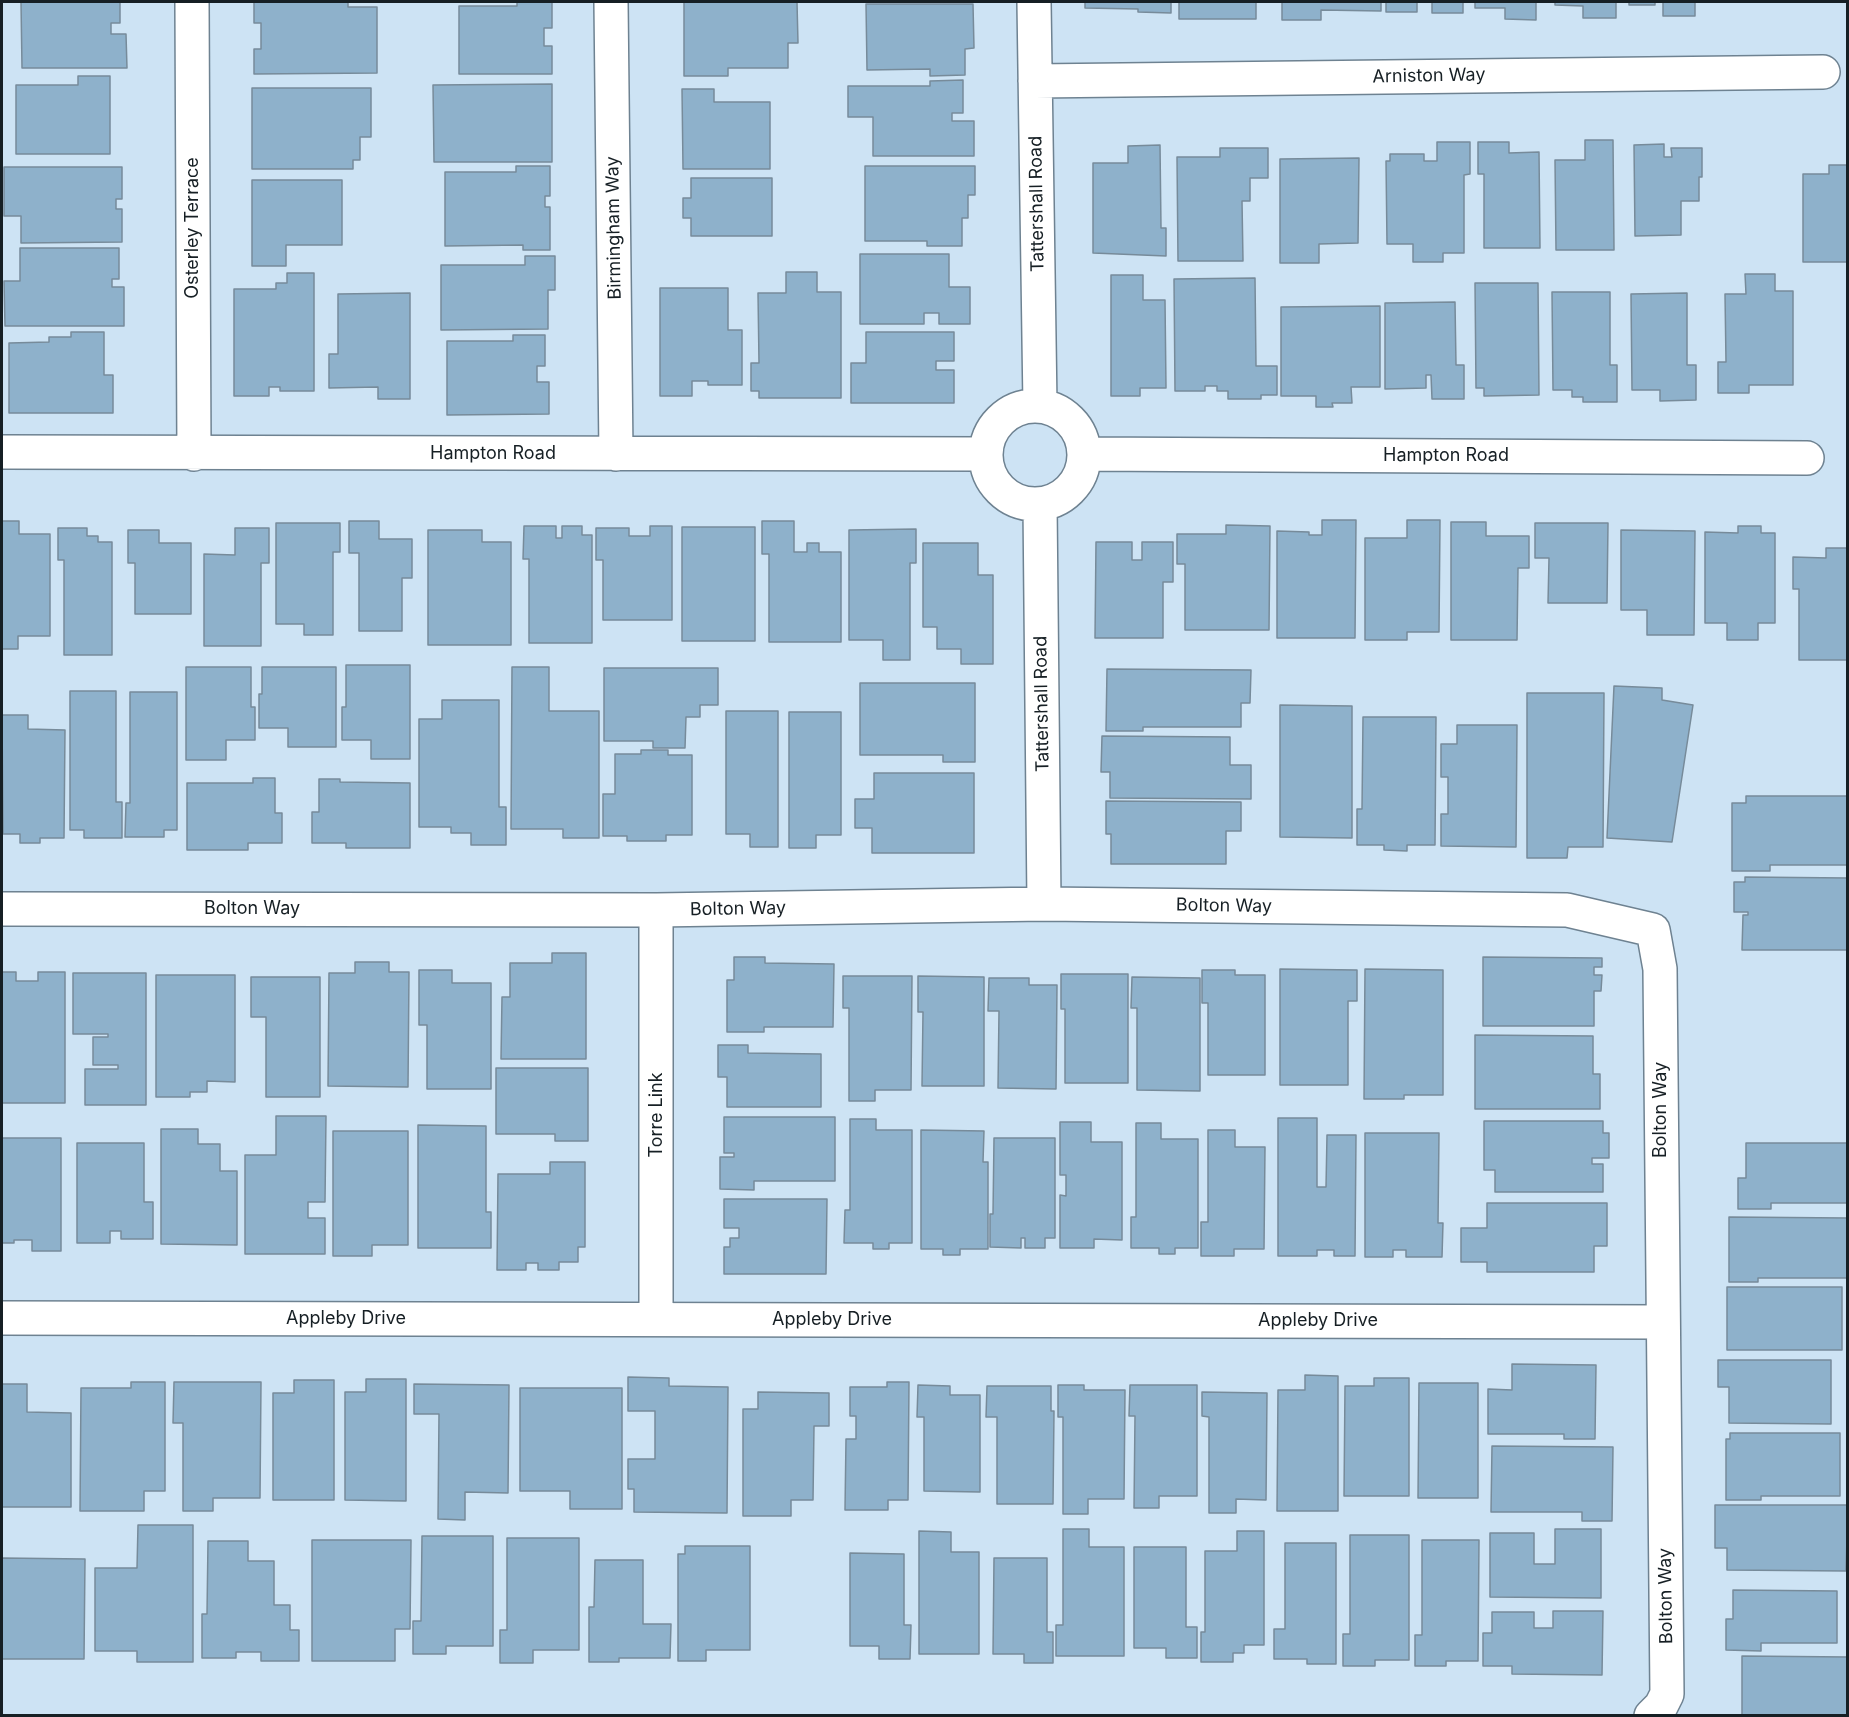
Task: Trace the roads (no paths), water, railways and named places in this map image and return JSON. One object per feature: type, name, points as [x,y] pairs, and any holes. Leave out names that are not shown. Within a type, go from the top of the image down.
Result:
[{"type":"street","name":"Osterley Terrace","points":[[192,2],[194,454]]},
{"type":"street","name":"Birmingham Way","points":[[611,2],[616,454]]},
{"type":"street","name":"Tattershall Road","points":[[1034,2],[1040,406]]},
{"type":"street","name":"Arniston Way","points":[[1035,81],[1823,72]]},
{"type":"street","points":[[1040,406],[1057,411],[1071,422],[1081,436],[1084,454],[1081,472],[1072,487],[1057,499],[1040,504],[1024,503],[1008,496],[997,487],[988,471],[985,454],[988,439],[996,424],[1009,413],[1023,407],[1040,406]]},
{"type":"street","name":"Hampton Road","points":[[2,452],[985,454]]},
{"type":"street","name":"Hampton Road","points":[[1084,454],[1807,458]]},
{"type":"street","name":"Tattershall Road","points":[[1040,504],[1044,904]]},
{"type":"street","name":"Bolton Way","points":[[2,909],[656,910],[1044,904],[1567,910],[1653,930],[1660,969],[1667,1694],[1661,1706],[1651,1715]]},
{"type":"street","name":"Torre Link","points":[[656,910],[656,1319]]},
{"type":"street","name":"Appleby Drive","points":[[2,1318],[1663,1322]]}]
